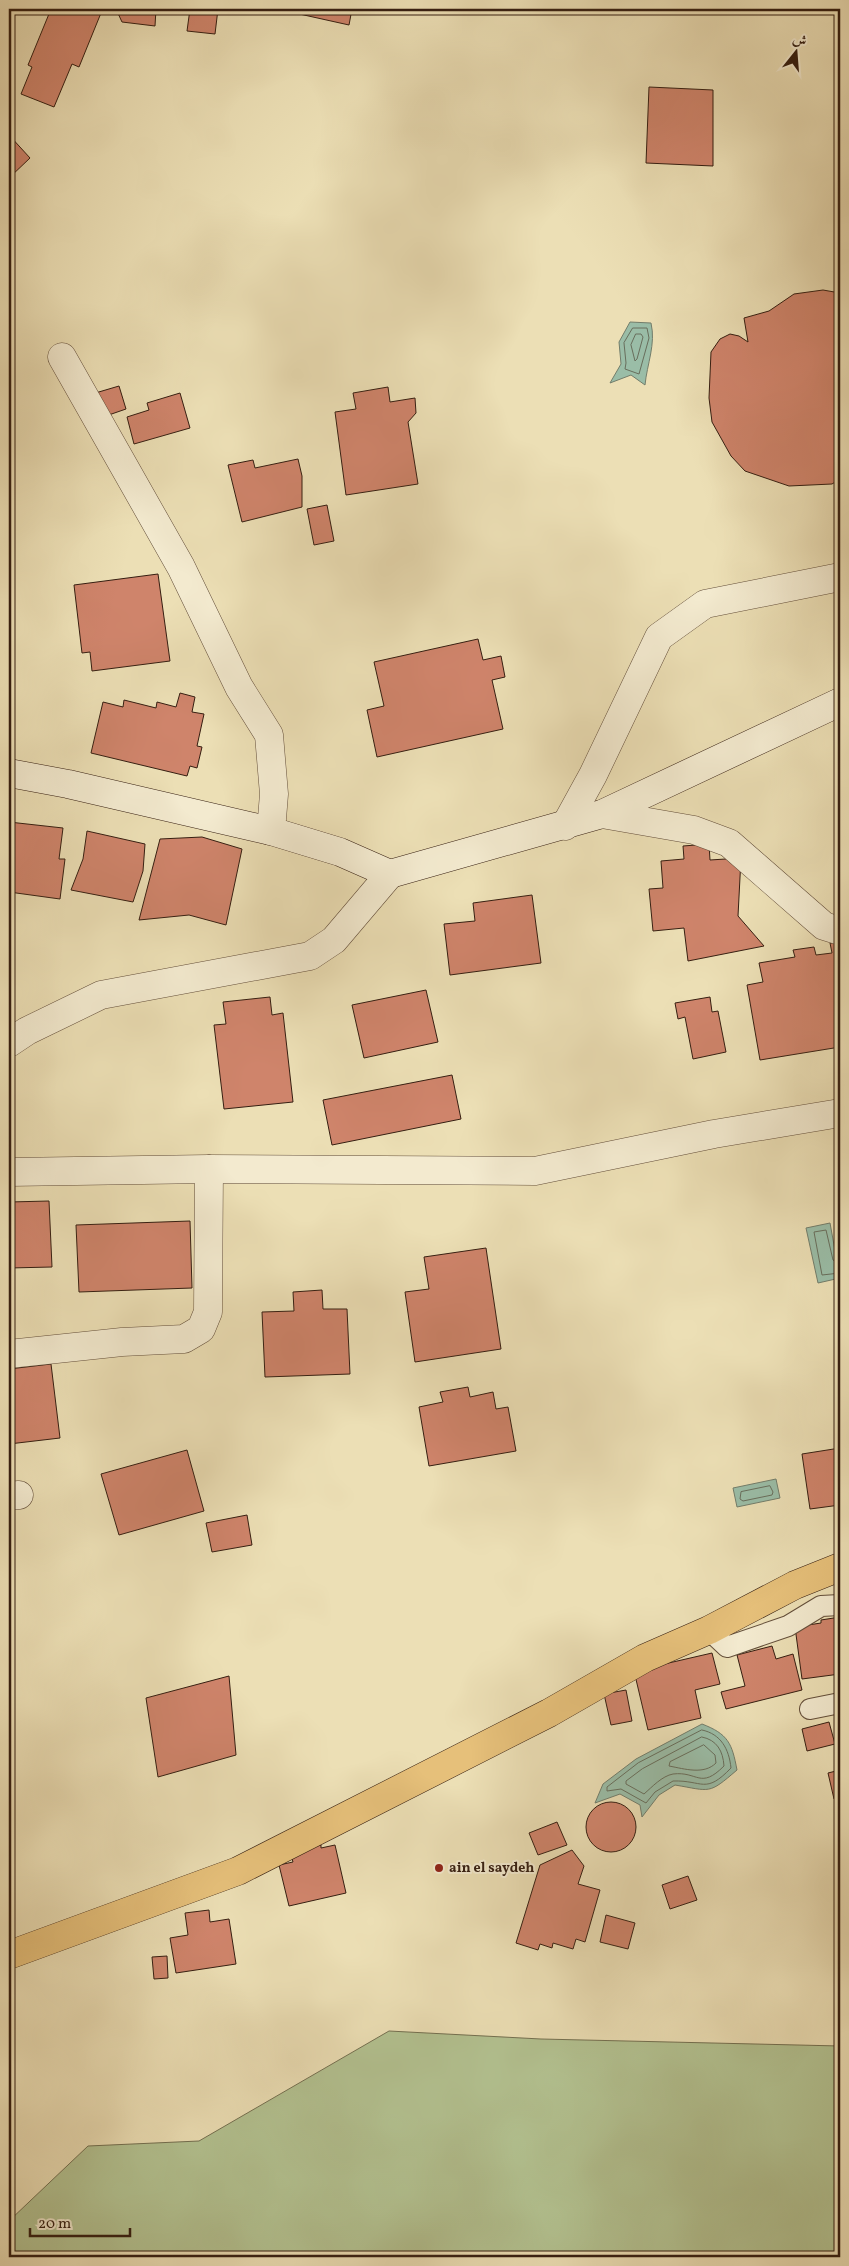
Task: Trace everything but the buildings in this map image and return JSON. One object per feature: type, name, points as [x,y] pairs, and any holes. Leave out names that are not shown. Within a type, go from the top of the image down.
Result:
[{"type":"main road","points":[[9,1955],[238,1871],[548,1713],[645,1658],[709,1630],[795,1586],[840,1567]]},
{"type":"street","points":[[62,357],[181,567],[239,686],[269,735],[274,794],[271,831]]},
{"type":"street","points":[[565,826],[593,775],[659,637],[705,604],[840,576]]},
{"type":"street","points":[[9,1043],[27,1031],[102,995],[310,956],[334,940],[390,874],[602,814],[840,702]]},
{"type":"street","points":[[9,773],[68,784],[271,831],[340,852],[390,874]]},
{"type":"street","points":[[602,814],[694,830],[729,843],[824,926],[840,931]]},
{"type":"street","points":[[9,1172],[210,1169],[535,1171],[714,1134],[840,1113]]},
{"type":"street","points":[[9,1354],[122,1342],[184,1339],[201,1329],[208,1312],[210,1169]]},
{"type":"lane","points":[[709,1630],[727,1647],[788,1626],[821,1606],[840,1605]]},
{"type":"lane","points":[[810,1709],[840,1703]]},
{"type":"shaded area","points":[[389,2031],[541,2039],[840,2046],[840,2257],[9,2257],[9,2221],[88,2146],[199,2141]]},
{"type":"water","points":[[630,322],[651,323],[652,346],[645,385],[631,375],[610,383],[621,364],[619,342]]},
{"type":"water","points":[[830,1223],[840,1278],[818,1283],[806,1228]]},
{"type":"water","points":[[776,1479],[780,1498],[737,1507],[733,1488]]},
{"type":"water","points":[[702,1724],[718,1732],[731,1746],[737,1770],[720,1784],[709,1789],[675,1785],[659,1795],[642,1817],[640,1805],[620,1794],[595,1803],[603,1784],[636,1759]]},
{"type":"place","name":"ain el saydeh","points":[[439,1868]]}]
